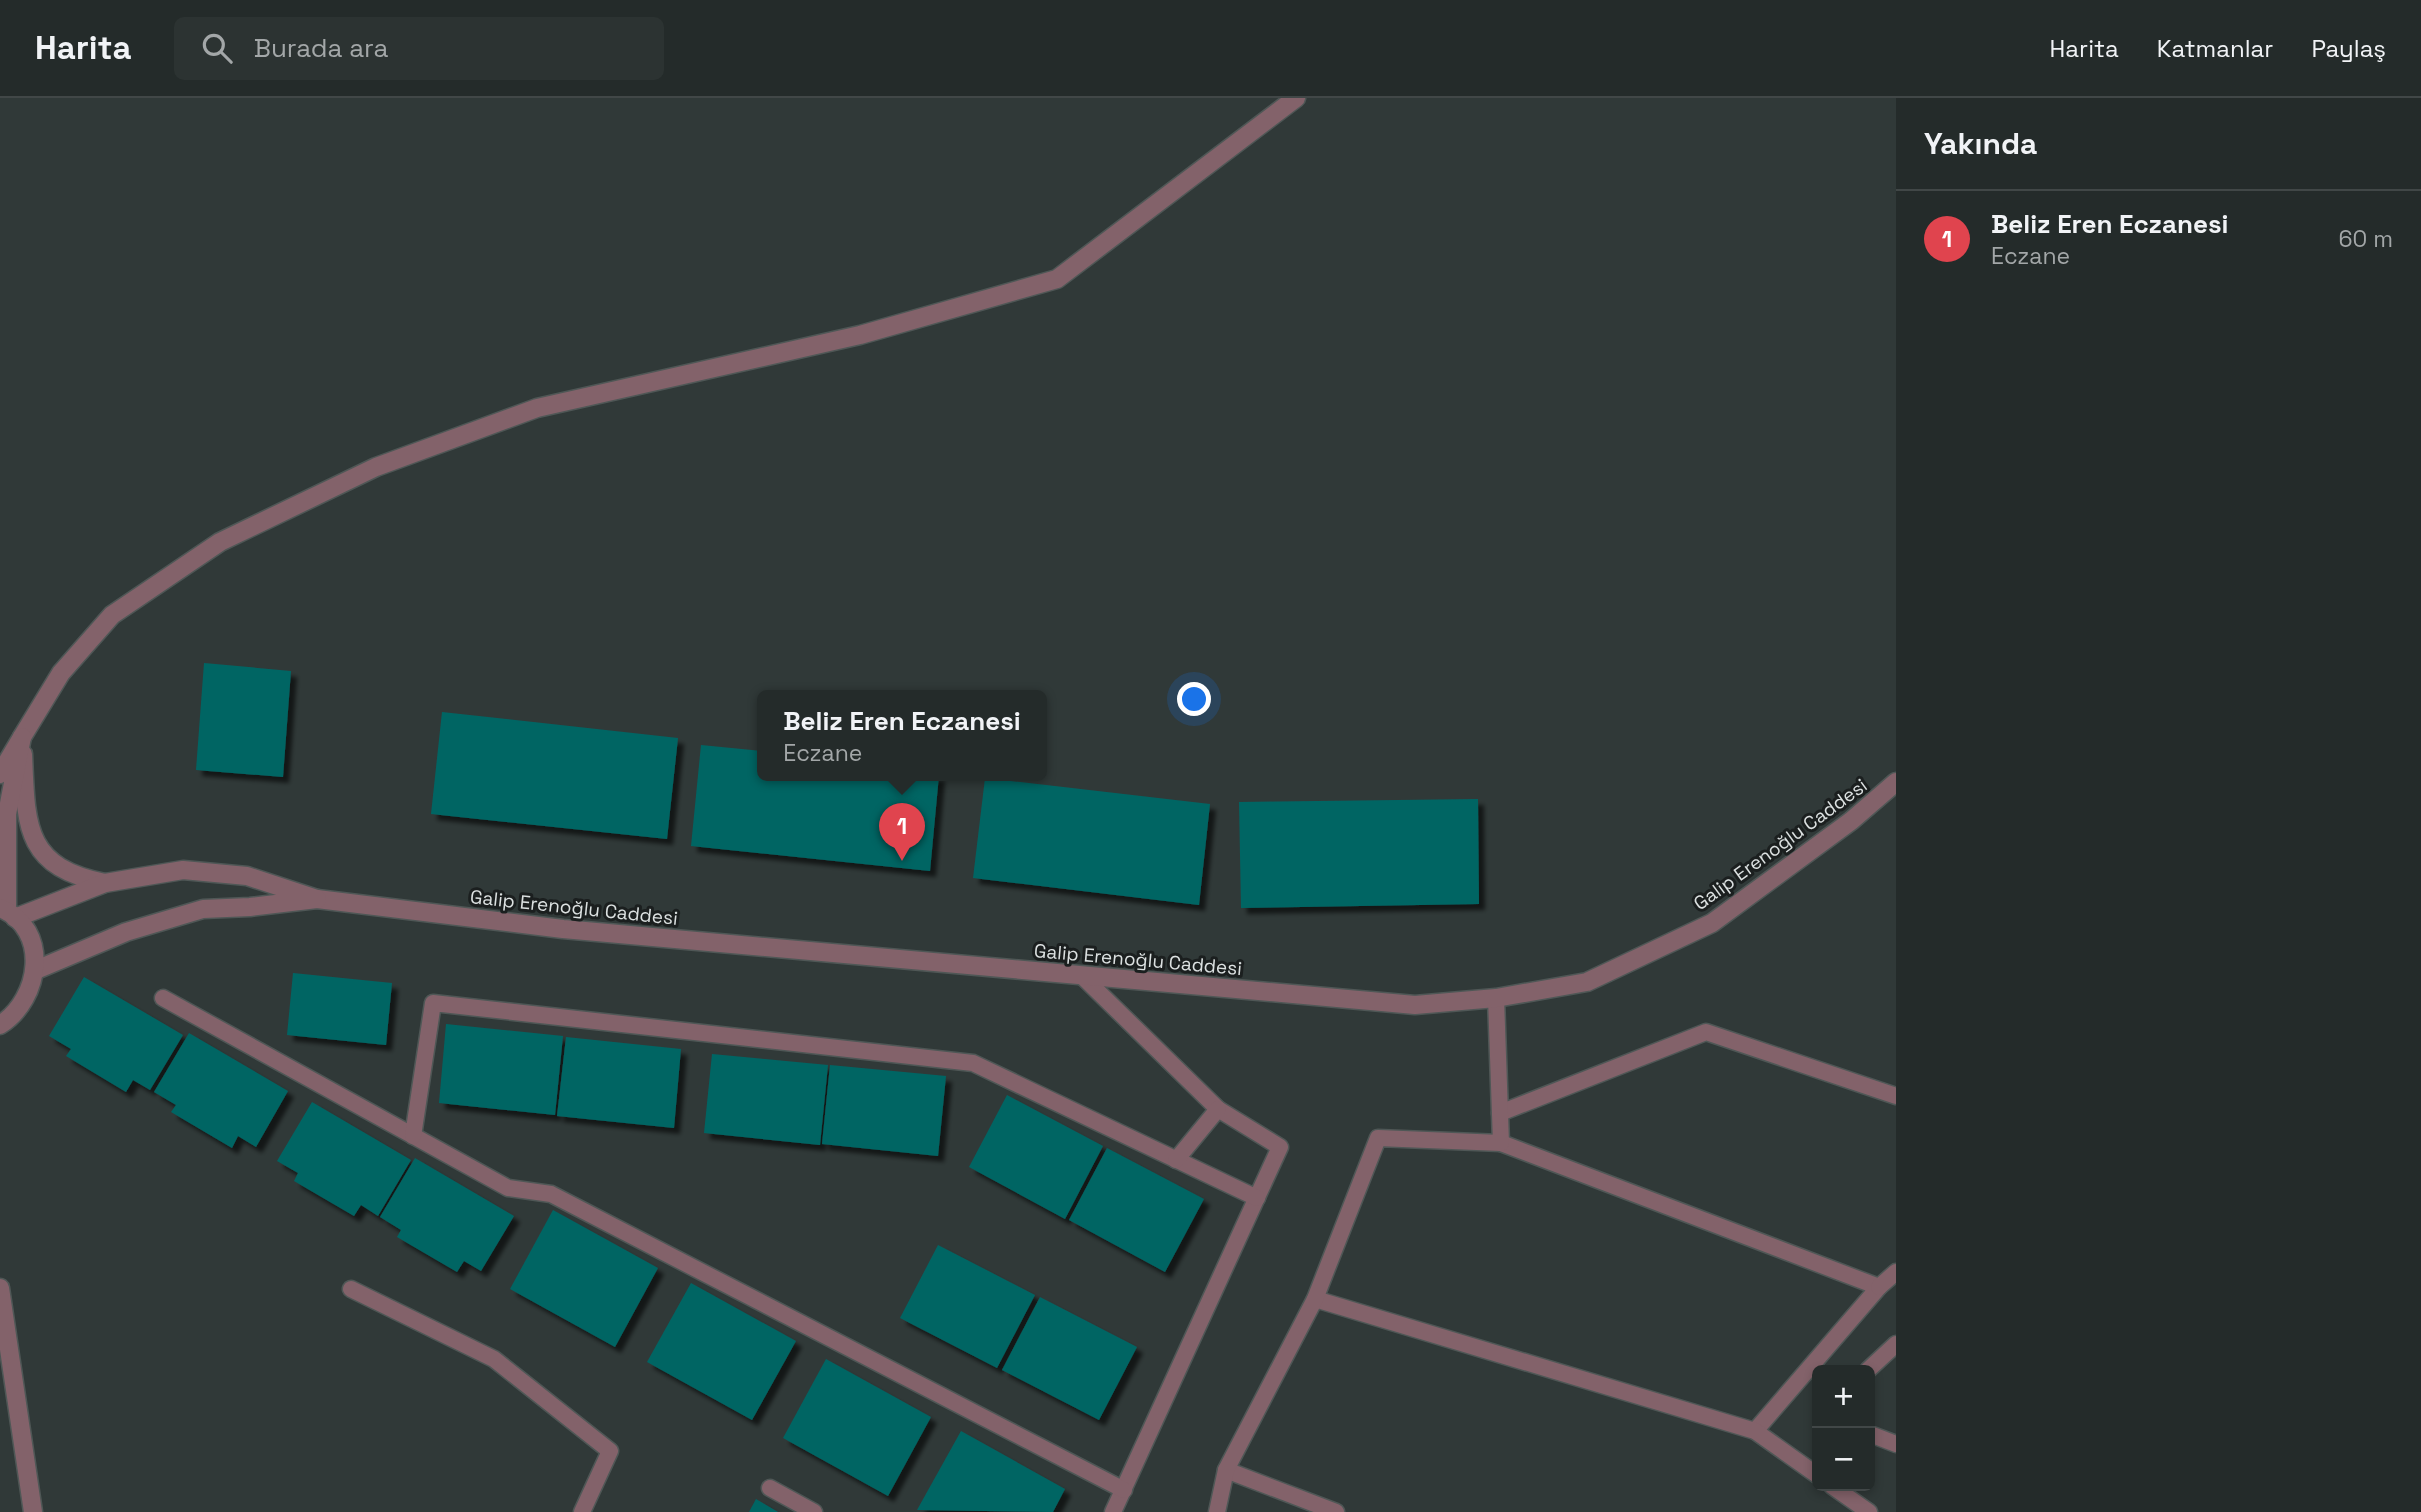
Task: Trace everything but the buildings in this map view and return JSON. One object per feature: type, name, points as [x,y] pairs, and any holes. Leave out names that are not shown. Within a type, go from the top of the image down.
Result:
[{"type":"street","points":[[0,775],[61,673],[112,615],[220,542],[376,467],[537,408],[860,335],[1057,279],[1296,98]]},
{"type":"street","points":[[22,737],[25,798],[33,837],[50,863],[75,877],[105,883]]},
{"type":"street","points":[[1,1028],[26,1001],[36,970],[31,942],[7,912],[7,814],[22,737]]},
{"type":"street","name":"Galip Erenoğlu Caddesi","points":[[317,899],[563,929],[1415,1005],[1496,998],[1587,982],[1712,923],[1895,786]]},
{"type":"street","points":[[7,912],[105,883],[183,870],[247,876],[317,899]]},
{"type":"street","points":[[36,970],[126,932],[203,909],[250,908],[317,899]]},
{"type":"street","points":[[0,1288],[33,1512]]},
{"type":"lane","points":[[1081,975],[1218,1109],[1280,1147],[1113,1512]]},
{"type":"lane","points":[[163,998],[508,1188],[551,1194],[1124,1490]]},
{"type":"lane","points":[[1496,998],[1501,1143]]},
{"type":"lane","points":[[413,1136],[433,1003],[973,1063],[1257,1198]]},
{"type":"lane","points":[[1500,1113],[1706,1032],[1896,1096]]},
{"type":"lane","points":[[1176,1160],[1218,1109]]},
{"type":"lane","points":[[1217,1512],[1226,1469],[1315,1299],[1378,1138],[1501,1143],[1879,1287]]},
{"type":"lane","points":[[1755,1432],[1879,1287],[1896,1272]]},
{"type":"lane","points":[[351,1289],[494,1359],[610,1451],[582,1512]]},
{"type":"lane","points":[[1315,1299],[1755,1432],[1812,1472]]},
{"type":"lane","points":[[1873,1365],[1896,1344]]},
{"type":"lane","points":[[1875,1436],[1896,1444]]},
{"type":"lane","points":[[1226,1469],[1336,1512]]},
{"type":"lane","points":[[770,1488],[814,1512]]},
{"type":"lane","points":[[1839,1491],[1869,1512]]},
{"type":"place","name":"Beliz Eren Eczanesi","points":[[902,861]]}]
